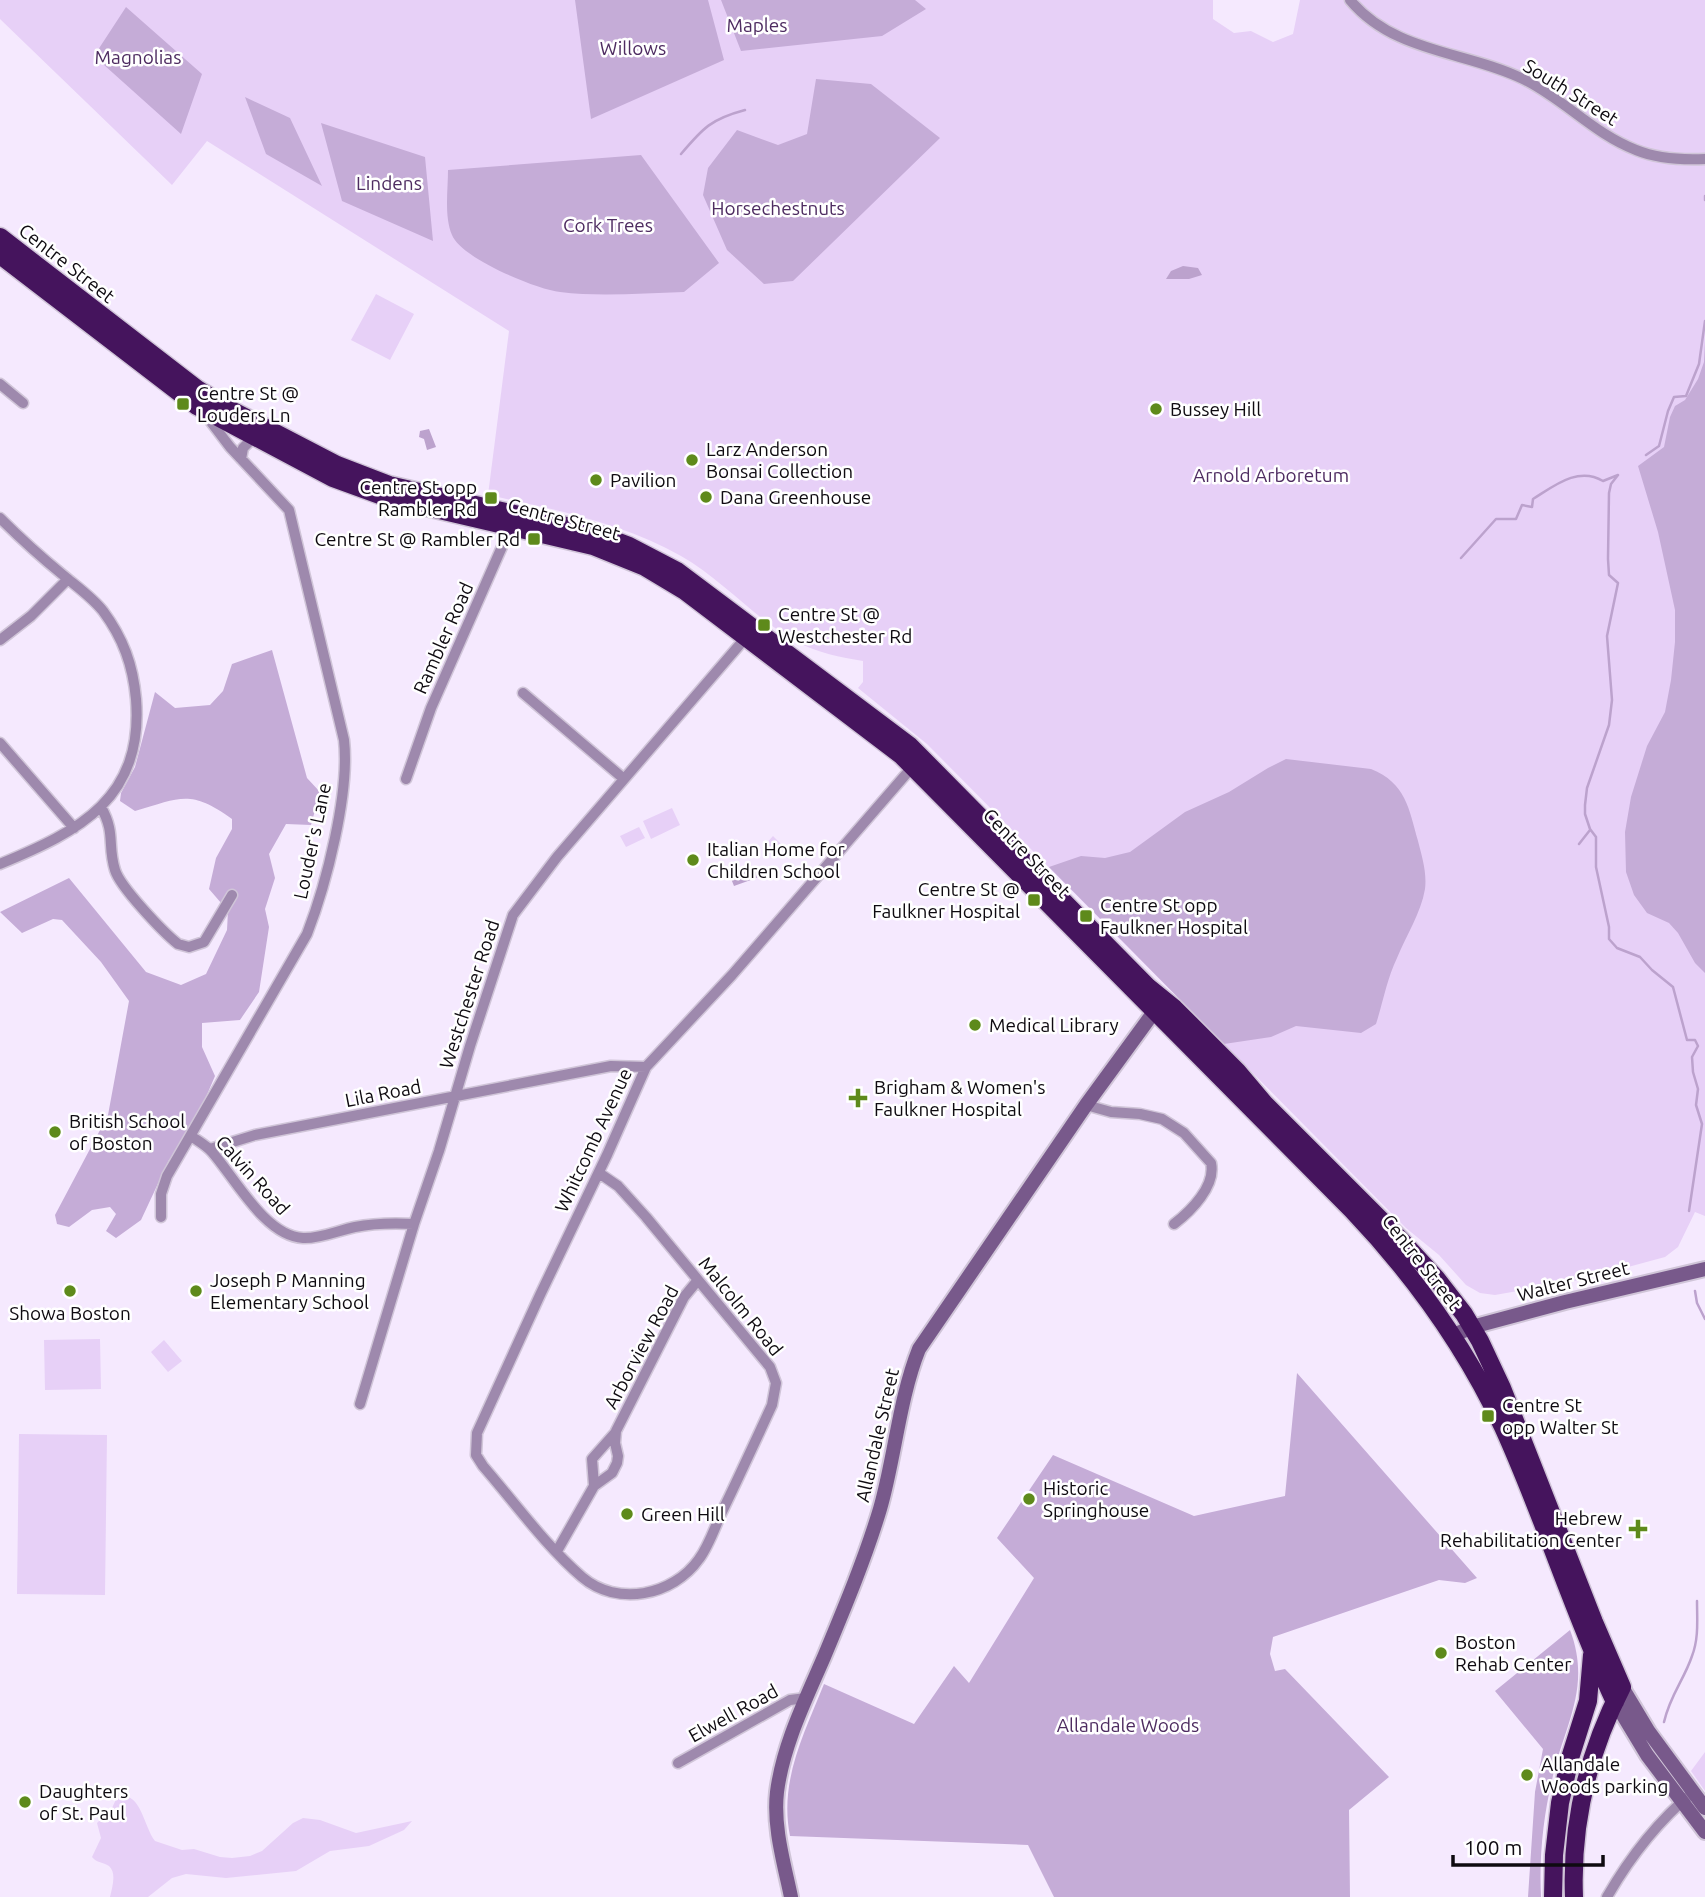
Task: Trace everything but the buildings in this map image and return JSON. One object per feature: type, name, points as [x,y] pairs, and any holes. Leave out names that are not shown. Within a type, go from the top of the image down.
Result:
[{"type":"highway","name":"Centre Street","points":[[0,237],[192,386],[239,415],[337,466],[370,479],[514,520],[631,560],[751,632],[868,728],[917,761],[1120,959],[1159,1005],[1410,1275],[1452,1336],[1505,1433],[1592,1652],[1618,1695]]},
{"type":"highway","name":"Centre Street","points":[[0,255],[201,408],[254,438],[365,491],[514,520]]},
{"type":"highway","name":"Centre Street","points":[[1159,1005],[1424,1264],[1472,1327],[1507,1399],[1587,1605],[1618,1695]]},
{"type":"highway","points":[[1553,1897],[1560,1802],[1588,1701],[1592,1652]]},
{"type":"highway","points":[[1574,1897],[1574,1858],[1582,1796],[1599,1736],[1618,1695]]},
{"type":"street","name":"South Street","points":[[1350,0],[1367,16],[1404,38],[1436,52],[1489,66],[1526,80],[1598,130],[1627,146],[1664,157],[1705,159]]},
{"type":"street","points":[[0,384],[23,403]]},
{"type":"street","name":"Louder's Lane","points":[[161,1217],[162,1186],[307,934],[332,850],[345,763],[344,740],[291,516],[284,502],[226,443],[201,408]]},
{"type":"street","points":[[241,459],[242,450],[254,438]]},
{"type":"street","points":[[0,518],[101,608],[120,635],[134,678],[136,707],[133,751],[120,782],[101,807],[56,840],[0,864]]},
{"type":"street","name":"Rambler Road","points":[[406,779],[430,708],[514,520]]},
{"type":"street","points":[[0,640],[31,616],[68,579]]},
{"type":"street","name":"Westchester Road","points":[[360,1404],[414,1224],[513,915],[557,858],[751,632]]},
{"type":"street","points":[[523,693],[624,779]]},
{"type":"street","points":[[0,743],[74,828]]},
{"type":"street","name":"Whitcomb Avenue","points":[[557,1551],[476,1455],[477,1433],[493,1394],[599,1173],[646,1067],[740,965],[917,761]]},
{"type":"street","points":[[101,807],[110,825],[113,864],[117,877],[178,944],[193,947],[204,942],[232,895]]},
{"type":"street","name":"Allandale Street","points":[[791,1897],[777,1824],[777,1793],[787,1750],[880,1509],[911,1369],[919,1349],[1086,1105],[1159,1005]]},
{"type":"street","name":"Lila Road","points":[[210,1149],[255,1135],[611,1066],[646,1067]]},
{"type":"street","points":[[1086,1105],[1111,1112],[1162,1119],[1184,1133],[1211,1163],[1211,1183],[1187,1213],[1174,1224]]},
{"type":"street","name":"Calvin Road","points":[[191,1136],[210,1149],[247,1197],[272,1224],[290,1237],[306,1238],[388,1222],[414,1224]]},
{"type":"street","name":"Malcolm Road","points":[[557,1551],[583,1578],[609,1593],[623,1596],[639,1594],[673,1584],[700,1559],[772,1405],[776,1383],[770,1367],[698,1280],[618,1186],[599,1173]]},
{"type":"street","name":"Walter Street","points":[[1452,1336],[1472,1327],[1564,1302],[1705,1269]]},
{"type":"street","name":"Arborview Road","points":[[594,1486],[592,1459],[616,1432],[679,1306],[698,1280]]},
{"type":"street","name":"Arborview Road","points":[[557,1551],[594,1486],[611,1473],[617,1463],[616,1432]]},
{"type":"street","name":"Centre Street","points":[[1618,1695],[1647,1755],[1687,1797],[1705,1808]]},
{"type":"street","name":"Elwell Road","points":[[678,1763],[790,1700],[806,1698]]},
{"type":"street","points":[[1607,1897],[1641,1844],[1664,1817],[1687,1797]]},
{"type":"street","name":"Centre Street","points":[[1687,1797],[1705,1832]]},
{"type":"green space","name":"Arnold Arboretum","points":[[0,0],[1213,0],[1213,19],[1234,33],[1251,31],[1273,42],[1293,34],[1300,0],[1705,0],[1705,1216],[1695,1212],[1678,1247],[1665,1257],[1580,1280],[1495,1295],[1480,1293],[1466,1285],[1439,1255],[1406,1228],[927,744],[858,688],[863,682],[863,661],[821,652],[797,642],[767,622],[711,576],[659,544],[587,518],[488,495],[509,331],[207,141],[172,185],[0,19]]},
{"type":"green space","name":"Willows","points":[[575,0],[708,0],[724,60],[591,119]]},
{"type":"green space","name":"Maples","points":[[721,0],[915,0],[926,9],[882,36],[741,51]]},
{"type":"green space","name":"Magnolias","points":[[126,7],[202,74],[181,134],[94,56]]},
{"type":"green space","name":"Horsechestnuts","points":[[816,79],[871,84],[940,138],[793,281],[764,284],[727,250],[703,195],[708,168],[737,130],[778,145],[807,134]]},
{"type":"green space","points":[[245,97],[290,118],[322,186],[266,154]]},
{"type":"green space","name":"Lindens","points":[[321,123],[425,157],[433,241],[342,201]]},
{"type":"green space","name":"Cork Trees","points":[[641,155],[719,263],[684,292],[591,294],[549,290],[517,279],[484,262],[458,244],[452,235],[447,211],[448,170]]},
{"type":"green space","points":[[376,294],[414,314],[390,360],[351,340]]},
{"type":"green space","points":[[1705,341],[1705,973],[1695,963],[1669,923],[1647,913],[1634,895],[1626,872],[1625,832],[1631,797],[1647,746],[1665,712],[1675,642],[1675,610],[1658,532],[1638,466],[1664,447],[1675,406],[1685,400],[1698,379],[1704,362]]},
{"type":"green space","points":[[272,650],[307,778],[320,792],[311,825],[286,824],[269,854],[275,878],[265,909],[269,927],[259,992],[240,1020],[202,1023],[202,1047],[215,1076],[188,1139],[169,1160],[141,1220],[116,1238],[106,1231],[116,1214],[110,1207],[92,1210],[69,1227],[57,1224],[55,1215],[108,1115],[129,1001],[101,962],[62,920],[53,919],[22,933],[0,912],[69,878],[146,972],[181,985],[206,974],[227,930],[228,911],[209,889],[216,858],[232,829],[232,819],[206,803],[185,799],[135,811],[120,801],[121,793],[135,767],[155,692],[175,708],[210,705],[223,691],[232,664]]},
{"type":"green space","points":[[1286,759],[1371,769],[1392,782],[1404,798],[1412,818],[1424,865],[1425,889],[1417,916],[1390,974],[1376,1024],[1361,1033],[1296,1026],[1271,1037],[1224,1044],[1049,867],[1081,856],[1105,858],[1130,852],[1185,812],[1229,792]]},
{"type":"green space","points":[[672,808],[680,825],[651,839],[643,821]]},
{"type":"green space","points":[[639,827],[645,838],[626,847],[620,836]]},
{"type":"green space","points":[[773,836],[783,846],[775,856],[764,846]]},
{"type":"green space","points":[[100,1339],[101,1389],[45,1390],[44,1340]]},
{"type":"green space","points":[[164,1340],[182,1361],[168,1372],[151,1352]]},
{"type":"green space","name":"Allandale Woods","points":[[1297,1373],[1477,1578],[1465,1583],[1439,1580],[1273,1637],[1270,1654],[1275,1671],[1285,1669],[1389,1777],[1349,1810],[1350,1897],[1054,1897],[1028,1845],[790,1836],[788,1796],[795,1758],[824,1684],[914,1724],[954,1666],[969,1683],[1034,1578],[997,1538],[1053,1455],[1194,1516],[1285,1496]]},
{"type":"green space","points":[[19,1434],[107,1435],[105,1595],[17,1594]]},
{"type":"green space","points":[[1570,1630],[1576,1651],[1577,1688],[1546,1809],[1541,1853],[1541,1897],[1528,1897],[1535,1792],[1543,1749],[1495,1691]]},
{"type":"green space","points":[[1705,1752],[1705,1791],[1691,1771]]},
{"type":"green space","points":[[118,1795],[126,1796],[137,1804],[155,1841],[182,1850],[194,1849],[220,1857],[250,1856],[262,1851],[293,1823],[303,1818],[320,1820],[356,1833],[412,1821],[404,1830],[369,1846],[330,1851],[296,1871],[226,1878],[186,1874],[172,1878],[148,1897],[110,1897],[113,1873],[109,1866],[92,1857],[101,1838],[97,1823],[112,1808]]},
{"type":"shaded area","points":[[1183,266],[1198,268],[1202,275],[1189,279],[1166,279],[1171,271]]},
{"type":"shaded area","points":[[429,429],[436,447],[427,450],[424,439],[419,437],[420,431]]},
{"type":"shaded area","points":[[755,866],[759,877],[734,886],[730,876]]},
{"type":"waterway","points":[[681,154],[708,126],[745,110]]},
{"type":"waterway","points":[[1646,455],[1659,446],[1674,397],[1686,396],[1699,364],[1705,321]]},
{"type":"waterway","points":[[1618,475],[1611,484],[1609,493],[1609,575],[1618,583],[1607,636],[1612,700],[1609,725],[1587,788],[1585,814],[1596,837],[1596,867],[1609,927],[1609,939],[1617,948],[1640,957],[1673,987],[1687,1040],[1695,1040],[1698,1046],[1692,1057],[1698,1089],[1696,1105],[1702,1124],[1689,1211]]},
{"type":"waterway","points":[[1461,558],[1496,519],[1516,519],[1522,505],[1532,507],[1533,499],[1558,484],[1575,477],[1594,477],[1603,481],[1618,475]]},
{"type":"waterway","points":[[1579,844],[1590,830]]},
{"type":"waterway","points":[[1695,1291],[1697,1303],[1705,1319]]},
{"type":"waterway","points":[[1664,1722],[1696,1642],[1697,1601]]},
{"type":"place","name":"Centre St @ Louders Ln","points":[[183,404]]},
{"type":"place","name":"Bussey Hill","points":[[1156,409]]},
{"type":"place","name":"Larz Anderson Bonsai Collection","points":[[692,460]]},
{"type":"place","name":"Pavilion","points":[[596,480]]},
{"type":"place","name":"Dana Greenhouse","points":[[706,497]]},
{"type":"place","name":"Centre St opp Rambler Rd","points":[[491,498]]},
{"type":"place","name":"Centre St @ Rambler Rd","points":[[534,539]]},
{"type":"place","name":"Centre St @ Westchester Rd","points":[[764,625]]},
{"type":"place","name":"Italian Home for Children School","points":[[693,860]]},
{"type":"place","name":"Centre St @ Faulkner Hospital","points":[[1034,900]]},
{"type":"place","name":"Centre St opp Faulkner Hospital","points":[[1086,916]]},
{"type":"place","name":"Medical Library","points":[[975,1025]]},
{"type":"place","name":"Brigham & Women's Faulkner Hospital","points":[[858,1098]]},
{"type":"place","name":"British School of Boston","points":[[55,1132]]},
{"type":"place","name":"Showa Boston","points":[[70,1291]]},
{"type":"place","name":"Joseph P Manning Elementary School","points":[[196,1291]]},
{"type":"place","name":"Centre St opp Walter St","points":[[1488,1416]]},
{"type":"place","name":"Historic Springhouse","points":[[1029,1499]]},
{"type":"place","name":"Green Hill","points":[[627,1514]]},
{"type":"place","name":"Hebrew Rehabilitation Center","points":[[1638,1529]]},
{"type":"place","name":"Boston Rehab Center","points":[[1441,1653]]},
{"type":"place","name":"Allandale Woods parking","points":[[1527,1775]]},
{"type":"place","name":"Daughters of St. Paul","points":[[25,1802]]}]
